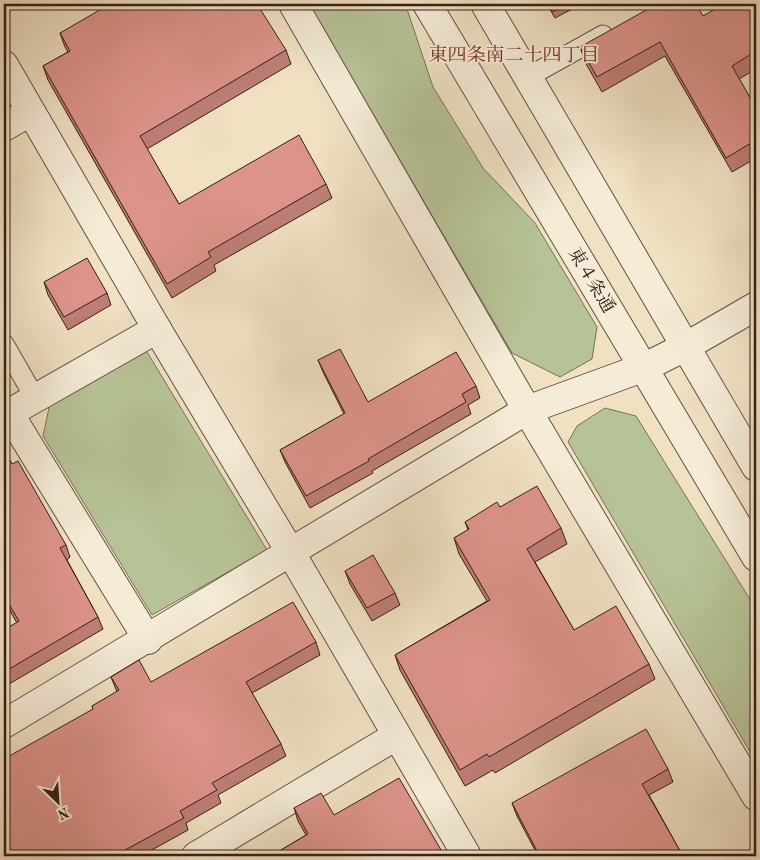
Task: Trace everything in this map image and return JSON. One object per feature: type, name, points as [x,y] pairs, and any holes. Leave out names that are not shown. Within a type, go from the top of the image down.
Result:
[{"type":"street","points":[[293,4],[528,410],[756,796]]},
{"type":"street","name":"東４条通","points":[[427,4],[756,557]]},
{"type":"street","points":[[485,4],[756,467]]},
{"type":"street","points":[[4,66],[467,856]]},
{"type":"street","points":[[4,127],[30,112]]},
{"type":"street","points":[[4,724],[148,640],[528,410],[645,368],[756,306]]},
{"type":"street","points":[[148,640],[6,414],[157,329]]},
{"type":"street","points":[[196,856],[396,736]]},
{"type":"lane","points":[[528,77],[615,28]]},
{"type":"lane","points":[[4,344],[35,398]]},
{"type":"green space","points":[[309,4],[403,4],[408,12],[433,87],[483,168],[535,223],[597,327],[592,359],[560,377],[512,353]]},
{"type":"green space","points":[[144,347],[267,550],[152,615],[43,436],[50,403]]},
{"type":"green space","points":[[605,408],[636,416],[756,609],[756,762],[568,442],[577,426]]},
{"type":"building","points":[[110,4],[257,4],[286,50],[140,136],[179,204],[299,135],[326,184],[208,252],[211,257],[167,284],[43,66],[70,51],[60,33]]},
{"type":"building","points":[[548,4],[568,4],[552,12]]},
{"type":"building","points":[[657,4],[696,4],[703,16],[724,4],[756,4],[756,51],[732,66],[756,108],[756,140],[726,158],[660,42],[597,77],[580,47]]},
{"type":"building","points":[[87,258],[107,293],[64,317],[44,282]]},
{"type":"building","points":[[340,349],[368,402],[456,352],[476,386],[462,394],[466,402],[368,459],[369,461],[306,496],[280,450],[345,413],[318,360]]},
{"type":"building","points":[[4,450],[12,464],[18,461],[66,545],[60,548],[98,617],[4,672],[4,630],[19,621],[4,596]]},
{"type":"building","points":[[537,486],[561,528],[527,549],[574,630],[616,606],[649,664],[489,757],[487,754],[460,770],[395,655],[490,600],[454,538],[469,529],[465,522],[497,502],[500,507]]},
{"type":"building","points":[[373,555],[395,593],[367,608],[345,571]]},
{"type":"building","points":[[293,602],[316,642],[246,682],[281,744],[212,783],[217,790],[180,811],[184,818],[114,856],[4,856],[4,759],[93,709],[92,706],[119,690],[111,677],[139,660],[151,682]]},
{"type":"building","points":[[646,729],[668,769],[642,784],[679,849],[667,856],[534,856],[532,854],[537,851],[512,803]]},
{"type":"building","points":[[399,778],[441,850],[433,856],[271,856],[308,834],[294,808],[321,793],[334,815]]},
{"type":"district","name":"東四条南二十四丁目","points":[[514,54]]}]
